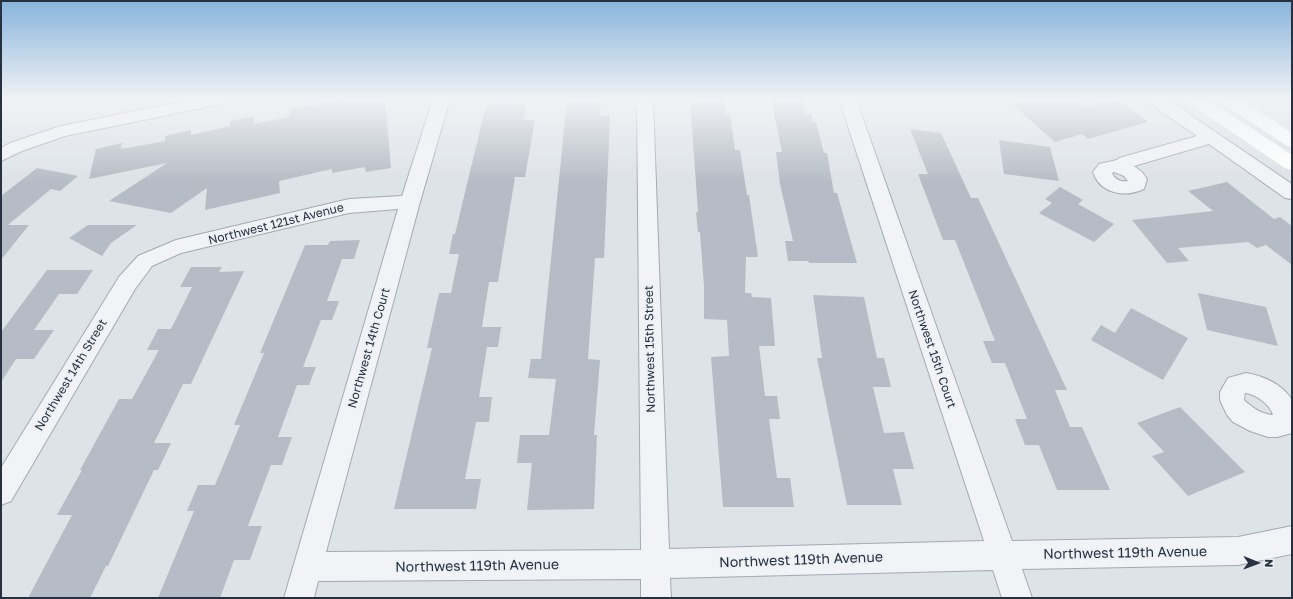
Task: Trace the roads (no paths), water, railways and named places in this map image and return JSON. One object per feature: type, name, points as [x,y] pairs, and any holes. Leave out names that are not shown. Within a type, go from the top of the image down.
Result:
[{"type":"street","points":[[1,155],[61,131],[81,127]]},
{"type":"street","name":"Northwest 14th Court","points":[[299,598],[410,202],[433,127]]},
{"type":"street","name":"Northwest 15th Street","points":[[646,127],[656,598]]},
{"type":"street","name":"Northwest 15th Court","points":[[857,127],[1017,598]]},
{"type":"street","points":[[1195,127],[1292,194]]},
{"type":"street","points":[[1236,127],[1292,164]]},
{"type":"street","points":[[1271,127],[1292,141]]},
{"type":"street","points":[[1121,168],[1126,162],[1211,138]]},
{"type":"street","name":"Northwest 121st Avenue","points":[[145,261],[176,247],[349,206],[410,202]]},
{"type":"street","name":"Northwest 14th Street","points":[[1,492],[127,283],[145,261]]},
{"type":"street","name":"Northwest 119th Avenue","points":[[308,567],[655,564],[1003,555],[1238,551],[1292,540]]}]
